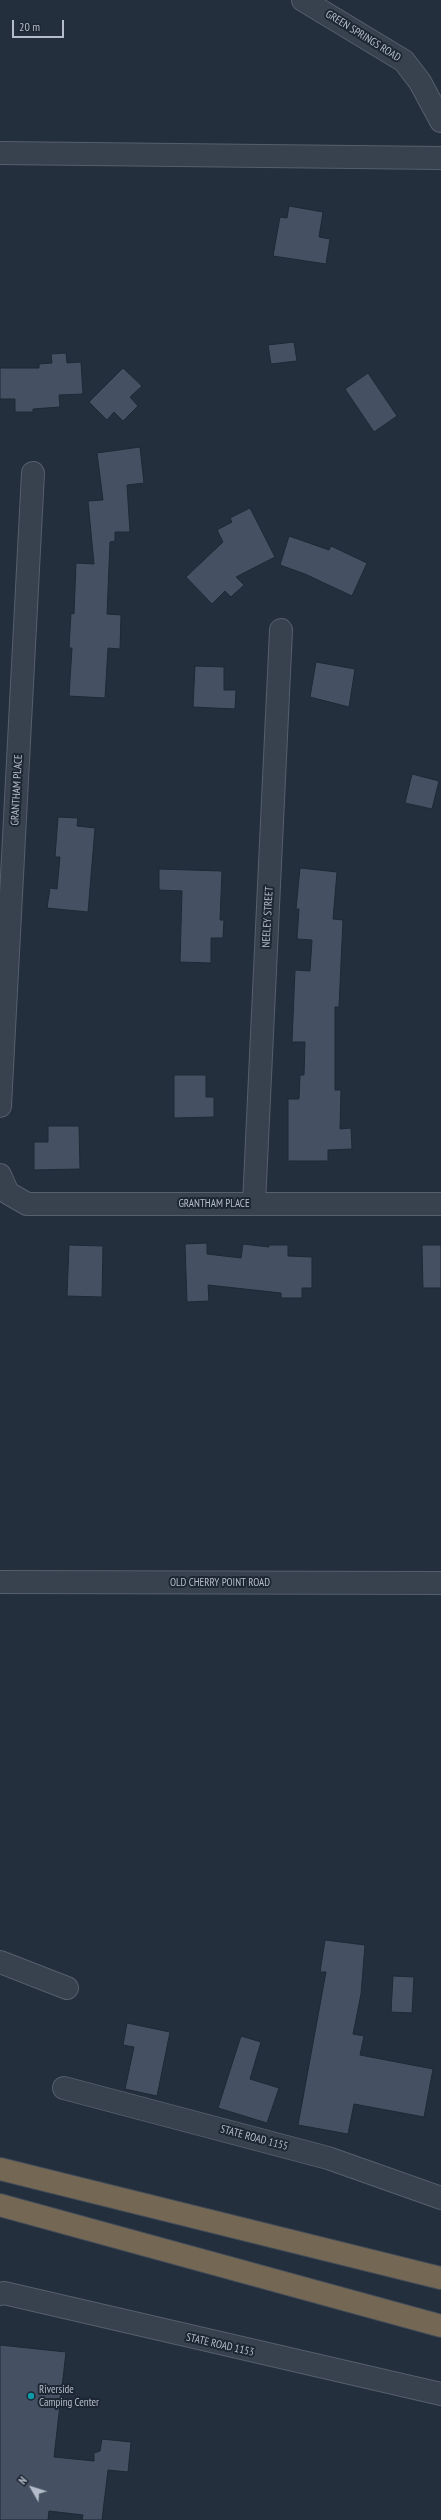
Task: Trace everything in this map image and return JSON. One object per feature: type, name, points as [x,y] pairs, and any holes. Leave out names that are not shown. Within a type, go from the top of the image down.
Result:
[{"type":"highway","points":[[0,2169],[441,2278]]},
{"type":"highway","points":[[0,2205],[441,2326]]},
{"type":"street","name":"GREEN SPRINGS ROAD","points":[[303,0],[404,61],[420,82],[441,121]]},
{"type":"street","points":[[0,153],[441,158]]},
{"type":"street","name":"GRANTHAM PLACE","points":[[0,1106],[33,473]]},
{"type":"street","name":"NEELEY STREET","points":[[254,1204],[281,630]]},
{"type":"street","name":"GRANTHAM PLACE","points":[[0,1175],[8,1193],[27,1204],[441,1204]]},
{"type":"street","name":"OLD CHERRY POINT ROAD","points":[[0,1582],[441,1583]]},
{"type":"street","points":[[0,1962],[67,1988]]},
{"type":"street","name":"STATE ROAD 1155","points":[[64,2088],[328,2158],[441,2198]]},
{"type":"street","name":"STATE ROAD 1153","points":[[0,2294],[4,2293],[441,2394]]},
{"type":"building","points":[[289,206],[323,212],[319,237],[330,239],[326,264],[273,256],[280,217],[287,218]]},
{"type":"building","points":[[294,342],[297,361],[271,364],[268,345]]},
{"type":"building","points":[[66,353],[67,363],[81,362],[83,394],[59,395],[60,407],[33,409],[33,412],[15,412],[15,399],[0,399],[0,368],[39,368],[39,364],[52,363],[51,354]]},
{"type":"building","points":[[123,368],[142,386],[130,397],[138,406],[123,421],[114,412],[107,420],[89,402]]},
{"type":"building","points":[[368,373],[397,416],[374,432],[345,389]]},
{"type":"building","points":[[140,447],[144,483],[127,485],[130,532],[115,532],[115,541],[110,542],[107,614],[121,615],[120,649],[108,648],[105,698],[69,696],[72,648],[69,648],[71,613],[74,614],[76,563],[94,564],[88,501],[103,500],[97,453]]},
{"type":"building","points":[[250,508],[275,557],[236,577],[244,585],[231,597],[225,591],[212,604],[186,577],[223,542],[217,530],[232,522],[230,518]]},
{"type":"building","points":[[289,536],[329,550],[331,546],[367,563],[352,596],[305,574],[280,565]]},
{"type":"building","points":[[316,662],[355,669],[349,707],[310,697]]},
{"type":"building","points":[[195,666],[224,667],[224,690],[236,690],[235,709],[193,707]]},
{"type":"building","points":[[412,774],[439,781],[432,809],[405,803]]},
{"type":"building","points":[[58,817],[78,818],[77,826],[95,828],[88,912],[47,908],[50,888],[57,889],[60,857],[55,857]]},
{"type":"building","points":[[300,868],[337,872],[333,919],[343,920],[339,1007],[335,1007],[335,1090],[341,1090],[340,1129],[351,1128],[352,1149],[328,1150],[328,1161],[288,1161],[288,1099],[299,1099],[300,1075],[304,1075],[305,1042],[292,1042],[295,970],[310,971],[312,940],[297,939],[299,909],[296,909]]},
{"type":"building","points":[[159,869],[222,871],[220,920],[224,920],[223,938],[211,938],[211,963],[180,962],[182,891],[159,890]]},
{"type":"building","points":[[174,1075],[206,1075],[206,1097],[214,1097],[214,1117],[174,1118]]},
{"type":"building","points":[[48,1126],[79,1126],[80,1169],[34,1170],[34,1142],[48,1142]]},
{"type":"building","points":[[207,1243],[207,1254],[241,1258],[243,1244],[269,1247],[269,1245],[288,1245],[288,1256],[312,1257],[312,1288],[302,1288],[302,1298],[281,1298],[281,1293],[208,1285],[209,1301],[187,1302],[185,1244]]},
{"type":"building","points":[[69,1245],[103,1246],[102,1297],[67,1296]]},
{"type":"building","points":[[422,1245],[441,1245],[441,1288],[423,1288]]},
{"type":"building","points":[[325,1940],[365,1945],[361,1994],[353,2034],[364,2036],[360,2055],[433,2069],[424,2117],[354,2104],[348,2134],[298,2125],[326,1972],[320,1972]]},
{"type":"building","points":[[393,1976],[414,1977],[412,2013],[391,2012]]},
{"type":"building","points":[[127,2023],[170,2032],[157,2096],[125,2089],[134,2047],[123,2045]]},
{"type":"building","points":[[241,2036],[261,2042],[250,2079],[279,2088],[267,2123],[218,2108]]},
{"type":"building","name":"Riverside Camping Center","points":[[0,2345],[66,2352],[54,2457],[94,2461],[94,2453],[100,2451],[102,2439],[131,2442],[128,2472],[108,2470],[102,2520],[82,2520],[83,2515],[49,2511],[48,2520],[0,2520]]},
{"type":"place","name":"Riverside Camping Center","points":[[31,2396]]}]
